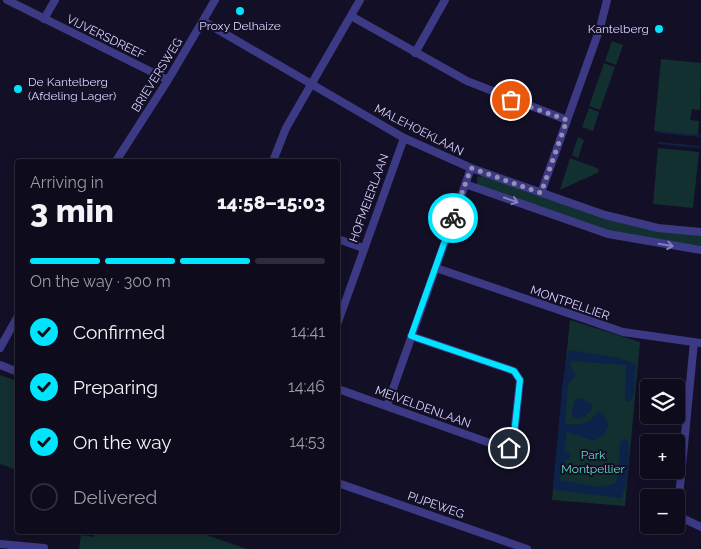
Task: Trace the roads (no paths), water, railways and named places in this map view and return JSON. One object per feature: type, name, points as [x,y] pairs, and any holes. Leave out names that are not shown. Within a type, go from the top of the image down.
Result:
[{"type":"street","name":"VIJVERSDREEF","points":[[7,0],[168,80]]},
{"type":"street","points":[[44,19],[55,0]]},
{"type":"street","name":"BRIEVERSWEG","points":[[117,159],[168,80],[215,0]]},
{"type":"street","points":[[274,159],[286,128],[360,0]]},
{"type":"street","points":[[415,53],[445,0]]},
{"type":"street","points":[[541,193],[600,28],[607,0]]},
{"type":"street","points":[[351,16],[415,53],[493,93],[567,120]]},
{"type":"street","name":"MALEHOEKLAAN","points":[[203,21],[404,138],[471,168],[605,215],[658,228],[701,232]]},
{"type":"street","name":"HOFMEIERLAAN","points":[[340,316],[404,138]]},
{"type":"street","points":[[387,406],[471,168]]},
{"type":"street","points":[[465,184],[608,234],[701,250]]},
{"type":"street","points":[[340,240],[363,248]]},
{"type":"street","name":"MONTPELLIER","points":[[436,268],[623,332],[697,343]]},
{"type":"street","points":[[0,348],[15,321]]},
{"type":"street","name":"MEIVELDENLAAN","points":[[340,390],[509,448],[513,444],[520,380],[514,371],[411,336]]},
{"type":"street","points":[[697,343],[678,507],[680,517],[701,527]]},
{"type":"street","points":[[0,365],[15,371]]},
{"type":"street","name":"PIJPEWEG","points":[[340,484],[527,549]]},
{"type":"street","points":[[0,544],[44,548]]},
{"type":"water","points":[[569,350],[620,358],[636,364],[634,395],[630,402],[625,400],[626,365],[571,361],[570,366],[576,375],[568,385],[565,421],[567,424],[581,424],[591,419],[598,412],[603,413],[609,425],[604,435],[594,441],[567,432],[564,452],[571,453],[571,456],[565,461],[559,480],[599,487],[615,484],[619,468],[620,442],[626,439],[629,447],[629,462],[625,487],[621,498],[555,490],[553,486],[563,380]]},
{"type":"water","points":[[580,398],[593,407],[586,416],[577,419],[571,415],[575,399]]},
{"type":"waterway","points":[[660,132],[700,136]]},
{"type":"waterway","points":[[659,143],[699,147]]},
{"type":"place","name":"Proxy Delhaize","points":[[240,11]]},
{"type":"place","name":"Kantelberg","points":[[659,29]]},
{"type":"place","name":"De Kantelberg (Afdeling Lager)","points":[[18,89]]},
{"type":"park label","name":"Park Montpellier","points":[[593,462]]}]
